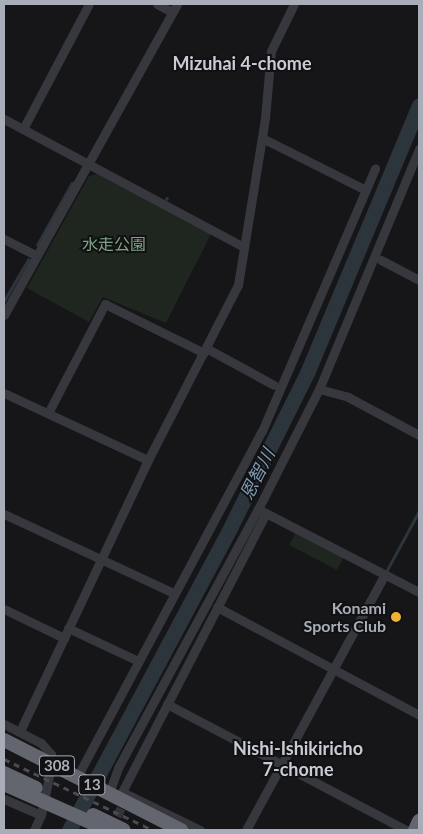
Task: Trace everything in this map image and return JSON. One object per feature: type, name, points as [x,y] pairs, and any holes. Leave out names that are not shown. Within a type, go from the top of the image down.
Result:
[{"type":"highway","name":"308","points":[[5,741],[182,830]]},
{"type":"highway","points":[[5,741],[71,782],[92,785]]},
{"type":"highway","name":"13","points":[[5,741],[182,830]]},
{"type":"highway","points":[[4,773],[97,826],[124,830]]},
{"type":"highway","name":"308","points":[[4,785],[97,826]]},
{"type":"highway","name":"13","points":[[4,785],[97,826]]},
{"type":"highway","points":[[415,830],[419,821]]},
{"type":"street","points":[[24,129],[89,4]]},
{"type":"street","points":[[4,315],[90,164],[174,8],[157,4]]},
{"type":"street","points":[[20,731],[148,460],[238,285],[262,138],[271,51],[294,4]]},
{"type":"street","points":[[4,119],[244,247]]},
{"type":"street","points":[[262,138],[366,190]]},
{"type":"street","points":[[108,792],[119,766],[258,508],[319,389],[419,149]]},
{"type":"street","points":[[77,777],[262,431],[375,168]]},
{"type":"street","points":[[4,239],[37,256]]},
{"type":"street","points":[[381,260],[419,280]]},
{"type":"street","points":[[48,413],[105,304],[274,385]]},
{"type":"street","points":[[319,389],[348,398],[419,435]]},
{"type":"street","points":[[4,393],[148,460]]},
{"type":"street","points":[[258,508],[419,592]]},
{"type":"street","points":[[200,830],[122,792],[266,513]]},
{"type":"street","points":[[4,514],[171,592]]},
{"type":"street","points":[[246,830],[385,574]]},
{"type":"street","points":[[217,607],[419,715]]},
{"type":"street","points":[[4,610],[64,638]]},
{"type":"street","points":[[68,628],[138,661]]},
{"type":"street","points":[[166,704],[406,830]]},
{"type":"street","points":[[4,724],[20,731],[46,747],[52,757],[41,815],[34,830]]},
{"type":"street","points":[[4,799],[41,815]]},
{"type":"green space","name":"水走公園","points":[[97,174],[211,234],[166,323],[103,297],[89,322],[27,288],[89,176]]},
{"type":"green space","points":[[296,532],[344,557],[337,570],[289,545]]},
{"type":"waterway","name":"恩智川","points":[[69,830],[231,526],[307,373],[419,105]]},
{"type":"waterway","points":[[37,245],[72,183]]},
{"type":"waterway","points":[[4,301],[28,260]]},
{"type":"waterway","points":[[387,570],[419,511]]},
{"type":"tunnel","points":[[111,828],[127,797]]},
{"type":"railway","points":[[4,759],[153,830]]},
{"type":"place","name":"Konami Sports Club","points":[[396,617]]},
{"type":"district","name":"Mizuhai 4-chome","points":[[242,63]]},
{"type":"district","name":"Nishi-Ishikiricho 7-chome","points":[[298,760]]}]
